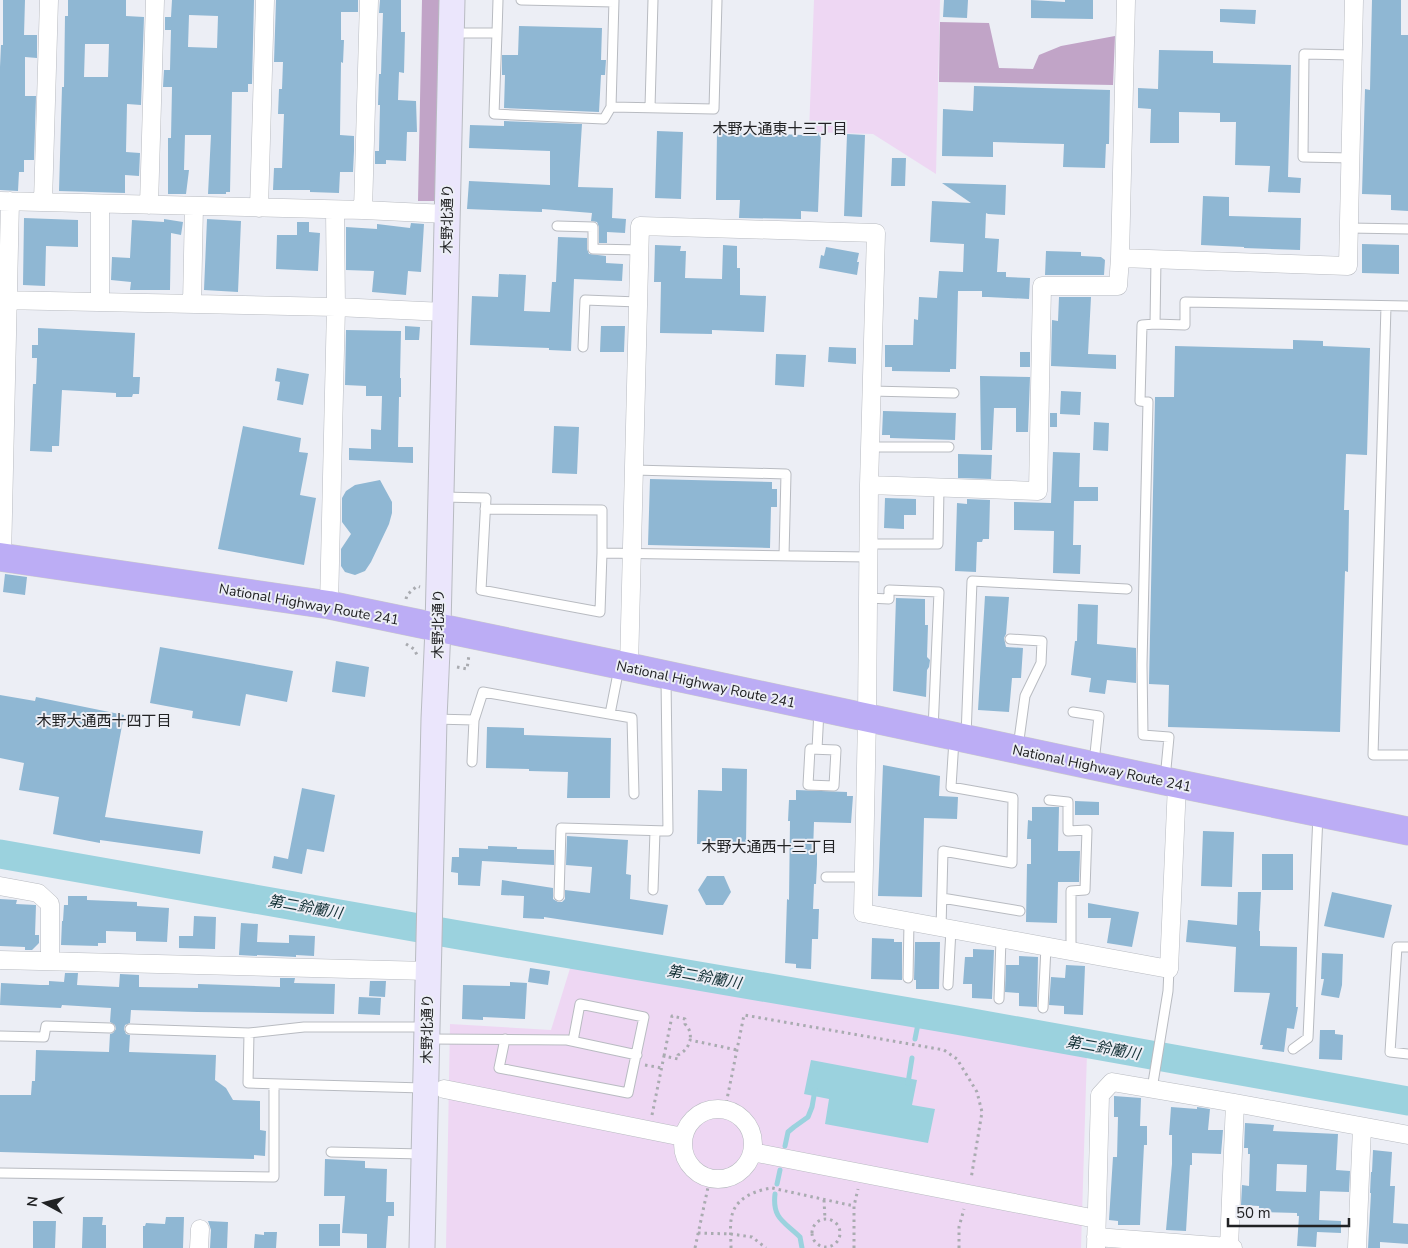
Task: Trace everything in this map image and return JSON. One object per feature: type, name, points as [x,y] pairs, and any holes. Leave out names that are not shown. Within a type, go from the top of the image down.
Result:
[{"type":"highway","name":"National Highway Route 241","points":[[1,558],[329,605],[1171,783],[1408,831]]},
{"type":"street","points":[[43,202],[49,0]]},
{"type":"street","points":[[149,205],[155,0]]},
{"type":"street","points":[[259,208],[265,0]]},
{"type":"street","points":[[363,210],[369,0]]},
{"type":"street","name":"木野北通り","points":[[422,1248],[424,1154],[435,1089],[427,1033],[452,0]]},
{"type":"street","points":[[869,485],[1038,491],[1042,286],[1118,286],[1126,0]]},
{"type":"street","points":[[1120,258],[1348,266],[1354,0]]},
{"type":"street","points":[[1,558],[5,201],[363,210],[447,214]]},
{"type":"street","points":[[100,204],[100,302]]},
{"type":"street","points":[[192,304],[194,206]]},
{"type":"street","points":[[329,605],[336,307],[335,210]]},
{"type":"street","points":[[624,666],[632,553],[640,226],[876,233],[869,485],[863,913],[1169,969],[1171,783]]},
{"type":"street","points":[[4,300],[336,307],[445,312]]},
{"type":"street","points":[[0,886],[38,893],[50,904],[50,961]]},
{"type":"street","points":[[0,960],[428,971]]},
{"type":"street","points":[[1235,1103],[1231,1247],[1096,1243],[1100,1094],[1112,1082],[1235,1103],[1408,1135]]},
{"type":"street","points":[[435,1089],[683,1138]]},
{"type":"street","points":[[711,1109],[724,1109],[738,1114],[747,1125],[752,1138],[752,1152],[747,1163],[739,1172],[728,1178],[716,1179],[705,1177],[694,1170],[687,1161],[683,1150],[683,1138],[688,1124],[698,1114],[711,1109]]},
{"type":"street","points":[[1357,1248],[1362,1127]]},
{"type":"street","points":[[752,1152],[1086,1217]]},
{"type":"street","points":[[199,1248],[200,1229]]},
{"type":"lane","points":[[498,0],[494,114],[604,119],[611,107],[614,1],[521,0]]},
{"type":"lane","points":[[650,108],[653,0]]},
{"type":"lane","points":[[611,107],[714,109],[717,0]]},
{"type":"lane","points":[[451,32],[497,33]]},
{"type":"lane","points":[[1351,158],[1303,157],[1304,54],[1353,55]]},
{"type":"lane","points":[[557,226],[593,227],[593,248],[640,250]]},
{"type":"lane","points":[[1349,228],[1408,229]]},
{"type":"lane","points":[[1154,324],[1156,259]]},
{"type":"lane","points":[[583,348],[585,300],[638,302]]},
{"type":"lane","points":[[1171,783],[1169,737],[1142,735],[1148,402],[1140,401],[1142,325],[1185,325],[1186,302],[1408,306]]},
{"type":"lane","points":[[1386,306],[1373,754],[1408,755]]},
{"type":"lane","points":[[871,391],[954,393]]},
{"type":"lane","points":[[870,447],[949,447]]},
{"type":"lane","points":[[634,470],[786,474],[784,556]]},
{"type":"lane","points":[[602,553],[784,556],[868,551],[938,544],[939,488]]},
{"type":"lane","points":[[441,497],[486,498],[485,509],[481,590],[600,612],[602,510],[485,509]]},
{"type":"lane","points":[[951,736],[972,581],[1127,589]]},
{"type":"lane","points":[[868,598],[889,599],[889,590],[939,592],[951,736],[951,787],[1013,798],[1012,863],[943,851],[942,898],[946,929],[948,985]]},
{"type":"lane","points":[[1010,639],[1042,641],[1041,663],[1025,696],[1018,750]]},
{"type":"lane","points":[[610,714],[624,666]]},
{"type":"lane","points":[[559,896],[561,828],[668,831],[666,675]]},
{"type":"lane","points":[[472,762],[474,720],[483,692],[632,718],[634,794]]},
{"type":"lane","points":[[816,749],[819,708]]},
{"type":"lane","points":[[1073,712],[1099,716],[1093,766]]},
{"type":"lane","points":[[434,719],[474,720]]},
{"type":"lane","points":[[810,749],[816,749],[836,750],[834,786],[808,785],[810,749]]},
{"type":"lane","points":[[1049,800],[1068,802],[1068,831],[1087,830],[1085,890],[1071,891],[1071,951]]},
{"type":"lane","points":[[1293,1050],[1308,1038],[1318,812]]},
{"type":"lane","points":[[653,890],[655,831]]},
{"type":"lane","points":[[826,877],[864,877]]},
{"type":"lane","points":[[942,898],[1020,911]]},
{"type":"lane","points":[[908,978],[909,922]]},
{"type":"lane","points":[[999,999],[1001,939]]},
{"type":"lane","points":[[1043,1008],[1046,947]]},
{"type":"lane","points":[[1408,947],[1398,947],[1390,1052],[1408,1054]]},
{"type":"lane","points":[[1152,1089],[1168,991],[1169,969]]},
{"type":"lane","points":[[505,1039],[499,1068],[628,1093],[644,1017],[580,1004],[573,1041]]},
{"type":"lane","points":[[0,1036],[44,1037],[46,1026],[110,1028]]},
{"type":"lane","points":[[130,1029],[248,1033],[304,1027],[505,1039],[567,1040],[636,1059]]},
{"type":"lane","points":[[248,1033],[248,1083],[435,1089]]},
{"type":"lane","points":[[0,1174],[274,1177],[274,1084]]},
{"type":"lane","points":[[331,1152],[424,1154]]},
{"type":"path","points":[[724,1109],[744,1015],[944,1050],[957,1059],[977,1092],[982,1112],[968,1194],[959,1227],[960,1248]]},
{"type":"path","points":[[649,1131],[662,1068],[664,1056],[672,1016],[685,1019],[685,1024],[689,1028],[691,1036],[688,1047],[678,1055],[678,1059],[664,1056]]},
{"type":"path","points":[[690,1040],[737,1050]]},
{"type":"path","points":[[636,1059],[662,1068]]},
{"type":"path","points":[[854,1248],[854,1206],[862,1173]]},
{"type":"path","points":[[695,1248],[710,1178]]},
{"type":"path","points":[[731,1248],[732,1214],[737,1204],[750,1194],[763,1189],[772,1188],[854,1206]]},
{"type":"path","points":[[824,1200],[825,1219]]},
{"type":"path","points":[[825,1219],[831,1220],[836,1224],[840,1236],[833,1246],[826,1248],[820,1246],[812,1237],[815,1225],[825,1219]]},
{"type":"path","points":[[698,1233],[752,1237],[766,1248]]},
{"type":"shaded area","points":[[422,0],[440,0],[436,201],[418,201]]},
{"type":"shaded area","points":[[814,0],[940,0],[936,174],[873,134],[809,132]]},
{"type":"shaded area","points":[[940,22],[989,23],[999,68],[1033,69],[1039,55],[1061,46],[1115,36],[1113,85],[939,82]]},
{"type":"shaded area","points":[[572,962],[1087,1053],[1081,1248],[446,1248],[450,1024],[551,1030]]},
{"type":"water","points":[[811,1060],[917,1080],[912,1105],[935,1109],[928,1143],[825,1124],[829,1099],[804,1094]]},
{"type":"building","points":[[3,0],[25,0],[24,35],[37,35],[37,58],[25,57],[25,96],[36,96],[34,160],[24,160],[24,172],[19,172],[18,191],[0,190],[0,67],[1,45],[3,45]]},
{"type":"building","points":[[68,0],[126,0],[126,16],[144,17],[141,105],[127,104],[126,152],[140,153],[139,176],[125,175],[125,193],[59,191],[65,16],[68,16]],"holes":[[[85,44],[109,44],[108,77],[84,77]]]},
{"type":"building","points":[[172,0],[254,0],[252,84],[248,84],[248,92],[232,92],[230,192],[226,192],[226,194],[208,194],[211,135],[185,135],[184,170],[189,170],[186,194],[168,194],[168,138],[171,138],[172,87],[163,87],[164,70],[170,70],[171,30],[165,30],[165,17],[171,17]],"holes":[[[189,15],[218,16],[217,48],[188,47]]]},
{"type":"building","points":[[276,0],[358,0],[358,12],[341,12],[341,40],[344,40],[343,63],[341,62],[340,135],[354,136],[354,151],[353,172],[340,172],[339,193],[310,192],[310,190],[273,190],[274,168],[282,168],[284,114],[278,114],[279,89],[282,89],[283,62],[274,62]]},
{"type":"building","points":[[380,0],[401,0],[401,32],[405,32],[404,73],[399,72],[398,100],[416,101],[417,132],[407,132],[406,161],[386,160],[386,164],[375,164],[375,151],[379,151],[380,105],[378,105],[383,13],[379,13]]},
{"type":"building","points":[[944,0],[968,0],[967,18],[943,17]]},
{"type":"building","points":[[1031,0],[1065,2],[1065,0],[1093,0],[1093,19],[1031,18]]},
{"type":"building","points":[[1372,0],[1401,0],[1401,35],[1408,35],[1408,211],[1391,210],[1391,195],[1362,194],[1365,89],[1370,90]]},
{"type":"building","points":[[1220,9],[1256,10],[1255,24],[1220,22]]},
{"type":"building","points":[[519,26],[602,28],[601,60],[606,60],[605,75],[601,75],[599,112],[504,108],[505,75],[502,75],[502,55],[518,55]]},
{"type":"building","points":[[1159,50],[1213,51],[1213,63],[1291,65],[1288,177],[1301,178],[1300,193],[1268,192],[1270,166],[1235,165],[1236,122],[1220,122],[1220,113],[1179,112],[1179,143],[1150,143],[1151,109],[1138,108],[1138,88],[1158,89]]},
{"type":"building","points":[[974,86],[1110,90],[1109,144],[1106,144],[1105,168],[1063,167],[1064,144],[993,142],[993,157],[942,156],[943,109],[973,111]]},
{"type":"building","points":[[504,121],[582,124],[578,187],[613,188],[612,218],[626,219],[625,233],[607,232],[607,243],[599,243],[599,227],[597,222],[591,221],[592,213],[542,209],[542,212],[467,209],[469,181],[550,185],[550,151],[469,148],[470,125],[504,126]]},
{"type":"building","points":[[657,131],[683,132],[681,199],[655,198]]},
{"type":"building","points":[[717,132],[804,135],[804,133],[821,133],[818,212],[801,211],[801,219],[739,218],[740,200],[716,200]]},
{"type":"building","points":[[847,134],[865,135],[862,217],[844,216]]},
{"type":"building","points":[[892,158],[906,158],[905,186],[891,186]]},
{"type":"building","points":[[942,183],[1006,185],[1005,215],[986,213],[985,238],[999,239],[997,272],[1006,272],[1006,277],[1030,278],[1029,299],[982,297],[982,291],[958,291],[956,369],[950,369],[950,372],[892,371],[892,367],[885,367],[885,345],[913,345],[914,319],[918,320],[919,297],[937,298],[939,271],[963,272],[964,244],[930,242],[932,201],[971,203]]},
{"type":"building","points":[[1203,196],[1229,197],[1229,216],[1301,218],[1300,250],[1201,245]]},
{"type":"building","points":[[24,218],[78,220],[78,247],[46,246],[45,286],[23,285]]},
{"type":"building","points":[[164,219],[183,222],[181,235],[171,233],[170,290],[130,290],[131,282],[111,280],[112,257],[130,258],[132,220],[164,222]]},
{"type":"building","points":[[207,219],[241,221],[238,292],[204,290]]},
{"type":"building","points":[[297,222],[309,222],[309,232],[320,233],[318,271],[276,269],[277,235],[297,235]]},
{"type":"building","points":[[411,223],[424,224],[421,272],[408,271],[406,295],[372,292],[374,271],[346,270],[346,227],[377,229],[377,224],[410,228]]},
{"type":"building","points":[[558,237],[587,238],[589,254],[606,256],[606,263],[623,264],[622,281],[574,279],[571,351],[549,350],[549,348],[470,345],[472,296],[498,297],[499,274],[526,275],[524,311],[550,312],[552,282],[556,282]]},
{"type":"building","points":[[1362,244],[1399,245],[1399,274],[1362,273]]},
{"type":"building","points":[[655,245],[681,246],[680,251],[686,251],[685,278],[722,279],[723,245],[737,246],[737,268],[740,268],[740,295],[766,296],[764,332],[712,330],[712,334],[660,333],[661,282],[654,282]]},
{"type":"building","points":[[826,247],[859,253],[857,275],[819,268],[821,255],[824,256]]},
{"type":"building","points":[[1046,251],[1081,252],[1081,256],[1101,257],[1105,260],[1104,275],[1045,275]]},
{"type":"building","points":[[1059,297],[1091,297],[1088,354],[1116,355],[1116,369],[1051,366],[1052,320],[1058,321]]},
{"type":"building","points":[[405,326],[420,327],[419,340],[405,340]]},
{"type":"building","points":[[601,326],[625,326],[624,352],[600,352]]},
{"type":"building","points":[[38,328],[135,333],[133,377],[140,377],[139,394],[133,394],[132,397],[116,397],[116,393],[62,390],[59,446],[52,446],[52,452],[30,451],[33,384],[36,384],[37,358],[32,358],[32,345],[38,345]]},
{"type":"building","points":[[346,330],[401,331],[401,397],[399,397],[398,447],[413,447],[413,463],[349,460],[349,448],[371,449],[371,429],[381,430],[382,396],[366,396],[366,386],[345,385]]},
{"type":"building","points":[[1293,340],[1323,341],[1323,346],[1370,348],[1367,455],[1346,454],[1344,510],[1349,510],[1348,572],[1345,571],[1340,732],[1168,727],[1169,685],[1149,684],[1155,397],[1174,397],[1175,346],[1293,349]]},
{"type":"building","points":[[829,347],[856,348],[856,364],[828,362]]},
{"type":"building","points":[[1020,352],[1030,352],[1030,367],[1020,367]]},
{"type":"building","points":[[776,354],[806,355],[804,387],[775,385]]},
{"type":"building","points":[[277,368],[309,374],[303,405],[277,400],[280,382],[275,381]]},
{"type":"building","points":[[980,376],[1030,377],[1028,432],[1016,432],[1016,408],[994,408],[992,450],[981,450]]},
{"type":"building","points":[[1061,391],[1081,392],[1080,415],[1060,414]]},
{"type":"building","points":[[883,411],[956,413],[955,440],[890,438],[890,435],[882,435]]},
{"type":"building","points":[[1050,413],[1057,413],[1057,427],[1050,427]]},
{"type":"building","points":[[1094,422],[1109,423],[1108,451],[1093,450]]},
{"type":"building","points":[[243,426],[301,438],[299,452],[308,453],[300,495],[316,498],[304,565],[218,549]]},
{"type":"building","points":[[554,426],[579,427],[577,474],[552,473]]},
{"type":"building","points":[[1053,452],[1080,453],[1079,487],[1098,487],[1098,501],[1074,501],[1073,545],[1081,545],[1080,574],[1053,573],[1054,531],[1014,530],[1014,502],[1051,503]]},
{"type":"building","points":[[958,454],[992,455],[991,479],[958,478]]},
{"type":"building","points":[[650,479],[772,482],[772,489],[777,489],[777,507],[771,507],[770,548],[648,545]]},
{"type":"building","points":[[380,480],[392,502],[389,524],[365,571],[355,575],[345,572],[341,566],[341,549],[351,534],[342,522],[342,498],[346,491],[355,485]]},
{"type":"building","points":[[885,498],[916,499],[916,515],[904,515],[904,529],[884,528]]},
{"type":"building","points":[[967,499],[990,500],[989,539],[977,542],[976,572],[955,571],[957,503],[967,504]]},
{"type":"building","points":[[5,574],[27,577],[25,595],[3,592]]},
{"type":"building","points":[[985,596],[1009,597],[1006,634],[1004,638],[1006,647],[1023,648],[1021,678],[1012,678],[1009,712],[978,710]]},
{"type":"building","points":[[896,598],[925,599],[925,625],[928,625],[927,657],[930,660],[927,670],[926,697],[893,691]]},
{"type":"building","points":[[1078,604],[1098,605],[1097,644],[1136,648],[1136,683],[1107,680],[1105,694],[1089,692],[1091,678],[1071,675],[1075,641],[1077,641]]},
{"type":"building","points":[[160,647],[293,671],[287,702],[246,694],[240,726],[192,718],[193,711],[150,703]]},
{"type":"building","points":[[336,661],[369,667],[365,697],[332,692]]},
{"type":"building","points":[[0,695],[35,701],[36,697],[124,715],[105,817],[203,831],[200,854],[100,840],[100,843],[53,834],[59,797],[19,790],[24,763],[0,758]]},
{"type":"building","points":[[487,727],[524,728],[524,735],[611,738],[610,798],[567,798],[568,772],[486,768]]},
{"type":"building","points":[[883,765],[940,776],[939,796],[958,797],[957,819],[924,818],[922,897],[878,896]]},
{"type":"building","points":[[722,768],[747,769],[746,845],[697,844],[698,790],[722,791]]},
{"type":"building","points":[[302,788],[335,795],[324,852],[307,849],[302,874],[272,868],[274,856],[288,859]]},
{"type":"building","points":[[796,790],[847,792],[847,796],[853,796],[851,823],[814,822],[813,852],[817,852],[817,864],[813,909],[819,909],[818,939],[812,939],[811,969],[796,968],[796,964],[785,963],[787,899],[789,900],[789,800],[796,800]]},
{"type":"building","points":[[1075,801],[1099,802],[1099,815],[1075,815]]},
{"type":"building","points":[[1032,807],[1059,807],[1058,851],[1080,851],[1079,882],[1058,882],[1057,923],[1026,922],[1027,864],[1031,864],[1031,839],[1027,839],[1028,820],[1032,821]]},
{"type":"building","points":[[1203,831],[1234,832],[1232,887],[1201,886]]},
{"type":"building","points":[[567,836],[628,840],[626,874],[631,875],[630,899],[668,905],[663,935],[544,917],[544,919],[523,918],[524,896],[501,895],[502,880],[553,888],[553,899],[558,902],[562,902],[565,899],[565,890],[590,893],[592,867],[566,865]]},
{"type":"building","points":[[488,846],[554,850],[554,865],[482,861],[480,886],[458,885],[458,873],[451,872],[452,857],[459,857],[459,848],[488,849]]},
{"type":"building","points":[[1262,854],[1293,854],[1293,890],[1262,890]]},
{"type":"building","points":[[707,876],[724,876],[731,892],[723,905],[706,905],[698,890]]},
{"type":"building","points":[[1238,892],[1261,892],[1260,946],[1297,947],[1296,1007],[1298,1007],[1294,1029],[1287,1028],[1284,1052],[1262,1049],[1263,1045],[1260,1045],[1270,993],[1234,992],[1236,947],[1186,942],[1188,920],[1237,925]]},
{"type":"building","points":[[1332,892],[1392,905],[1384,938],[1324,926]]},
{"type":"building","points":[[68,896],[87,896],[87,900],[137,902],[137,906],[169,908],[167,942],[136,941],[136,932],[106,931],[106,943],[98,943],[98,946],[61,945],[64,905],[68,905]]},
{"type":"building","points":[[0,899],[17,900],[16,904],[36,905],[35,935],[39,935],[39,943],[32,950],[25,950],[25,947],[0,946]]},
{"type":"building","points":[[1088,903],[1139,912],[1132,947],[1107,943],[1111,918],[1088,918]]},
{"type":"building","points":[[194,916],[216,917],[215,949],[179,948],[179,936],[193,936]]},
{"type":"building","points":[[241,923],[258,924],[257,942],[289,943],[289,935],[315,936],[314,956],[239,955]]},
{"type":"building","points":[[872,938],[894,939],[894,942],[902,942],[902,980],[871,979]]},
{"type":"building","points":[[915,942],[940,942],[939,989],[916,989],[916,980],[914,980]]},
{"type":"building","points":[[973,949],[994,950],[992,999],[972,998],[972,984],[963,984],[965,957],[973,957]]},
{"type":"building","points":[[1322,953],[1343,954],[1342,985],[1339,998],[1321,995],[1324,979],[1321,979]]},
{"type":"building","points":[[1019,956],[1038,957],[1037,1007],[1019,1006],[1019,993],[1005,992],[1006,965],[1019,965]]},
{"type":"building","points":[[1066,965],[1085,966],[1083,1015],[1064,1014],[1064,1006],[1049,1005],[1051,977],[1065,978]]},
{"type":"building","points":[[530,968],[550,971],[548,985],[528,982]]},
{"type":"building","points":[[65,973],[78,973],[77,985],[119,987],[120,974],[139,975],[139,987],[198,988],[198,984],[280,987],[280,978],[295,978],[294,983],[335,984],[334,1014],[131,1010],[130,1023],[125,1025],[124,1029],[126,1034],[130,1035],[129,1052],[216,1055],[215,1080],[226,1088],[233,1100],[260,1101],[260,1130],[266,1131],[265,1156],[254,1155],[254,1159],[0,1152],[0,1095],[31,1095],[32,1081],[35,1081],[36,1050],[109,1052],[110,1034],[116,1029],[115,1025],[110,1022],[111,1008],[62,1005],[61,1008],[0,1005],[1,983],[49,985],[49,981],[64,982]]},
{"type":"building","points":[[370,981],[386,981],[385,997],[369,996]]},
{"type":"building","points":[[510,982],[527,983],[525,1019],[483,1017],[483,1020],[462,1019],[463,985],[510,986]]},
{"type":"building","points":[[359,997],[381,998],[380,1015],[358,1014]]},
{"type":"building","points":[[1320,1030],[1335,1030],[1335,1034],[1343,1035],[1342,1060],[1319,1059]]},
{"type":"building","points":[[1114,1096],[1141,1098],[1140,1126],[1147,1126],[1147,1145],[1144,1145],[1140,1225],[1118,1225],[1118,1221],[1109,1220],[1113,1157],[1117,1157],[1118,1117],[1114,1117]]},
{"type":"building","points":[[1171,1107],[1210,1109],[1208,1130],[1223,1130],[1221,1154],[1192,1153],[1186,1231],[1166,1230],[1172,1164],[1172,1135],[1169,1135]]},
{"type":"building","points":[[1245,1123],[1274,1125],[1273,1131],[1338,1134],[1336,1170],[1350,1171],[1349,1192],[1320,1191],[1319,1220],[1341,1221],[1341,1233],[1317,1232],[1316,1247],[1297,1246],[1299,1216],[1297,1216],[1297,1213],[1259,1212],[1259,1206],[1241,1205],[1242,1185],[1249,1186],[1250,1154],[1248,1154],[1248,1148],[1244,1148]],"holes":[[[1277,1164],[1307,1165],[1306,1192],[1276,1191]]]},
{"type":"building","points":[[1373,1150],[1392,1152],[1390,1186],[1395,1186],[1393,1223],[1408,1224],[1408,1244],[1380,1242],[1380,1248],[1368,1248]]},
{"type":"building","points":[[325,1159],[365,1161],[365,1168],[387,1169],[386,1202],[394,1202],[394,1216],[388,1216],[386,1248],[367,1248],[367,1234],[342,1233],[345,1196],[324,1196]]},
{"type":"building","points":[[83,1217],[103,1217],[102,1225],[106,1225],[106,1248],[82,1248]]},
{"type":"building","points":[[166,1217],[184,1217],[183,1248],[143,1248],[143,1226],[146,1223],[165,1224]]},
{"type":"building","points":[[33,1221],[56,1221],[55,1248],[33,1248]]},
{"type":"building","points":[[208,1221],[228,1222],[227,1248],[210,1248],[211,1230]]},
{"type":"building","points":[[319,1224],[340,1224],[340,1246],[319,1246]]},
{"type":"building","points":[[264,1232],[277,1232],[276,1248],[254,1248],[255,1234],[264,1235]]},
{"type":"waterway","name":"第二鈴蘭川","points":[[0,854],[956,1020],[1408,1101]]},
{"type":"waterway","points":[[915,1039],[920,1014]]},
{"type":"waterway","points":[[908,1083],[912,1058]]},
{"type":"waterway","points":[[785,1146],[788,1132],[808,1117],[815,1090]]},
{"type":"waterway","points":[[777,1184],[780,1170]]},
{"type":"waterway","points":[[775,1194],[778,1215],[800,1237],[802,1248]]},
{"type":"district","name":"木野大通東十三丁目","points":[[780,129]]},
{"type":"district","name":"木野大通西十四丁目","points":[[104,721]]},
{"type":"district","name":"木野大通西十三丁目","points":[[769,847]]}]
